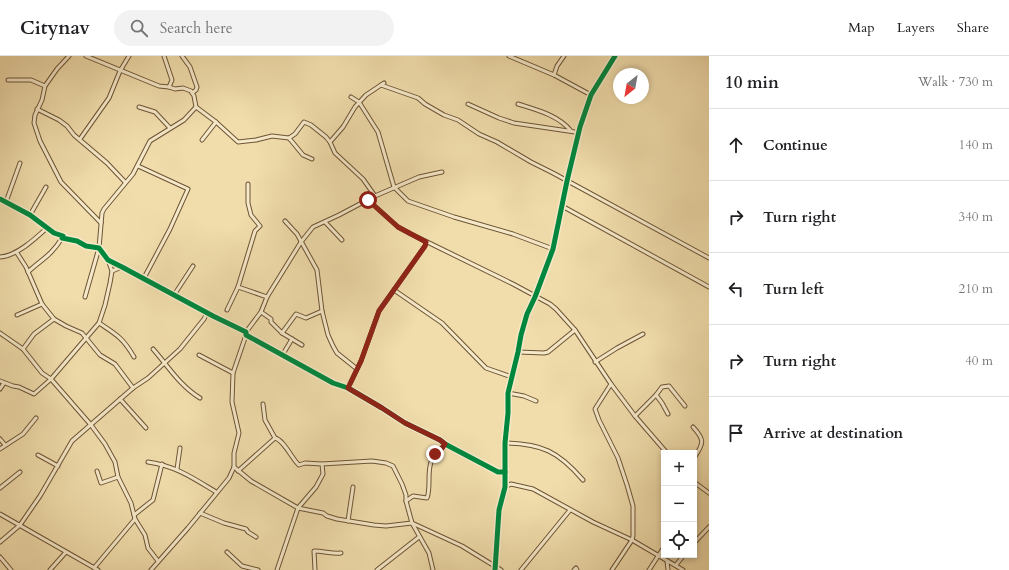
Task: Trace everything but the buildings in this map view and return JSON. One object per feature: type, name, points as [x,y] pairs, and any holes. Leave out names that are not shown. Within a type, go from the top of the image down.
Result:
[{"type":"street","points":[[69,56],[56,69],[45,86],[44,94],[37,109],[34,123],[40,141],[58,177],[82,205],[102,223]]},
{"type":"street","points":[[86,56],[159,86],[175,89],[183,88],[191,91],[196,107],[216,122],[238,142],[272,136],[289,138],[295,134],[304,122],[311,125],[326,137],[335,153],[363,179],[375,196]]},
{"type":"street","points":[[80,139],[109,98],[120,71],[129,56]]},
{"type":"street","points":[[164,56],[172,80],[169,87]]},
{"type":"street","points":[[182,56],[190,67],[197,87],[192,93]]},
{"type":"street","points":[[509,56],[554,75],[591,95]]},
{"type":"street","points":[[554,75],[557,66],[564,56]]},
{"type":"street","points":[[495,570],[499,510],[505,487],[505,443],[508,393],[521,335],[527,314],[536,296],[553,249],[580,127],[591,95],[614,56]]},
{"type":"street","points":[[8,80],[31,80],[45,86]]},
{"type":"street","points":[[330,142],[343,127],[359,102],[382,84],[418,98],[444,115],[458,120],[479,134],[498,142],[531,162],[709,258]]},
{"type":"street","points":[[351,97],[359,102],[378,132],[394,187],[408,201],[454,217],[512,234],[553,249]]},
{"type":"street","points":[[468,104],[514,123],[573,132],[580,127]]},
{"type":"street","points":[[518,104],[551,115],[573,132],[576,142]]},
{"type":"street","points":[[139,107],[155,112],[170,128]]},
{"type":"street","points":[[85,297],[99,248],[102,212],[133,174],[150,141],[184,120],[196,107]]},
{"type":"street","points":[[37,109],[59,120],[107,163],[125,182]]},
{"type":"street","points":[[202,140],[216,122]]},
{"type":"street","points":[[289,138],[303,155],[312,159]]},
{"type":"street","points":[[6,202],[20,163]]},
{"type":"street","points":[[138,166],[188,189],[170,229],[144,278]]},
{"type":"street","points":[[151,570],[229,478],[234,467],[234,453],[239,433],[232,402],[233,372],[246,333],[261,312],[267,297],[301,242],[313,227],[375,196],[420,177],[442,172]]},
{"type":"street","points":[[228,310],[238,287],[255,231],[260,226],[251,215],[248,203],[248,184]]},
{"type":"street","points":[[30,215],[46,187]]},
{"type":"street","points":[[0,199],[30,215],[54,233],[63,236],[62,238],[77,241],[86,246],[99,248],[108,260],[112,271],[106,305],[99,323],[51,379],[34,394],[0,381]]},
{"type":"street","points":[[368,200],[398,227],[513,284],[550,304],[556,309],[575,330],[595,362],[635,416],[664,450]]},
{"type":"street","points":[[562,206],[708,286]]},
{"type":"street","points":[[284,221],[297,234],[316,270],[322,311],[328,335],[333,346],[337,353],[357,369]]},
{"type":"street","points":[[325,222],[342,240]]},
{"type":"street","points":[[0,257],[17,253],[37,238],[48,227]]},
{"type":"street","points":[[28,272],[36,264],[49,256],[62,238]]},
{"type":"street","points":[[348,388],[357,369],[379,311],[425,246],[426,242]]},
{"type":"street","points":[[17,253],[28,272],[42,304],[54,318],[66,326],[79,331],[100,355],[115,364],[133,388]]},
{"type":"street","points":[[108,260],[246,333],[333,383],[348,388],[405,423],[440,440],[498,472],[505,472]]},
{"type":"street","points":[[174,295],[193,266]]},
{"type":"street","points":[[112,271],[122,267]]},
{"type":"street","points":[[238,287],[267,297]]},
{"type":"street","points":[[394,290],[442,323],[486,368],[512,377]]},
{"type":"street","points":[[17,315],[42,304]]},
{"type":"street","points":[[282,332],[296,314],[306,318],[322,311]]},
{"type":"street","points":[[261,312],[282,332],[302,345]]},
{"type":"street","points":[[0,542],[20,525],[40,496],[72,441],[133,388],[148,378],[180,349],[204,319],[207,313]]},
{"type":"street","points":[[204,319],[213,316]]},
{"type":"street","points":[[22,349],[34,334],[54,318]]},
{"type":"street","points":[[99,323],[118,335],[134,358]]},
{"type":"street","points":[[518,352],[548,352],[575,330]]},
{"type":"street","points":[[0,332],[22,349],[42,373],[51,379],[91,425],[105,444],[115,462],[118,476],[131,503],[135,519],[145,535],[148,548],[158,561]]},
{"type":"street","points":[[595,362],[643,334]]},
{"type":"street","points":[[283,354],[292,339]]},
{"type":"street","points":[[153,349],[189,392],[200,398]]},
{"type":"street","points":[[199,355],[233,372]]},
{"type":"street","points":[[0,389],[4,383]]},
{"type":"street","points":[[611,384],[595,409],[618,458],[633,506],[632,540],[612,570]]},
{"type":"street","points":[[635,416],[662,387],[669,386],[685,406]]},
{"type":"street","points":[[508,393],[524,396],[536,401]]},
{"type":"street","points":[[656,395],[668,414]]},
{"type":"street","points":[[120,399],[146,428]]},
{"type":"street","points":[[263,404],[265,420],[275,438],[280,440],[296,462],[300,465],[305,463],[322,464],[372,461],[386,463],[393,466],[406,495],[406,501],[412,523],[429,552],[433,570]]},
{"type":"street","points":[[0,449],[23,434],[36,418]]},
{"type":"street","points":[[693,427],[700,435],[702,441],[701,447],[697,453]]},
{"type":"street","points":[[238,471],[275,438]]},
{"type":"street","points":[[0,439],[5,445]]},
{"type":"street","points":[[505,443],[524,443],[539,446],[553,453],[573,469],[583,480]]},
{"type":"street","points":[[406,501],[413,496],[427,498],[429,493],[431,462],[435,454],[440,451],[445,444]]},
{"type":"street","points":[[177,469],[180,448]]},
{"type":"street","points":[[38,455],[58,466]]},
{"type":"street","points":[[148,462],[162,464],[177,469],[216,492]]},
{"type":"street","points":[[134,515],[153,500],[162,464]]},
{"type":"street","points":[[276,570],[298,508],[316,487],[323,474],[322,464]]},
{"type":"street","points":[[234,467],[251,481],[298,508],[323,513],[332,518],[348,521],[386,526],[412,523],[462,546],[501,570]]},
{"type":"street","points":[[97,471],[101,483],[118,476]]},
{"type":"street","points":[[0,488],[20,472]]},
{"type":"street","points":[[505,487],[511,484],[533,489],[593,522],[632,540],[684,570]]},
{"type":"street","points":[[697,484],[709,493]]},
{"type":"street","points":[[348,521],[353,487]]},
{"type":"street","points":[[520,570],[570,510]]},
{"type":"street","points":[[200,513],[224,523],[246,529],[256,537]]},
{"type":"street","points":[[0,514],[98,570]]},
{"type":"street","points":[[94,568],[135,519]]},
{"type":"street","points":[[697,540],[709,527]]},
{"type":"street","points":[[377,570],[419,536]]},
{"type":"street","points":[[315,570],[314,552],[323,551],[334,554],[341,553]]},
{"type":"street","points":[[50,570],[66,552]]},
{"type":"street","points":[[227,552],[242,566],[258,570]]},
{"type":"street","points":[[649,570],[661,552]]},
{"type":"street","points":[[0,557],[11,570]]},
{"type":"street","points":[[676,565],[682,558]]},
{"type":"street","points":[[667,561],[668,570]]},
{"type":"street","points":[[574,570],[576,568],[577,570]]},
{"type":"cycle path","points":[[495,570],[499,510],[505,487],[505,443],[508,393],[521,335],[527,314],[553,249],[580,127],[591,95],[615,56]]},
{"type":"cycle path","points":[[0,199],[30,215],[54,233],[63,236],[62,238],[77,241],[86,246],[99,248],[108,260],[246,332],[246,335],[333,383],[348,388],[405,423],[440,440],[498,472],[505,472]]},
{"type":"route","points":[[368,200],[398,227],[426,242],[425,246],[379,311],[361,361],[348,388],[405,423],[440,440],[445,444],[440,451],[435,454]]}]
